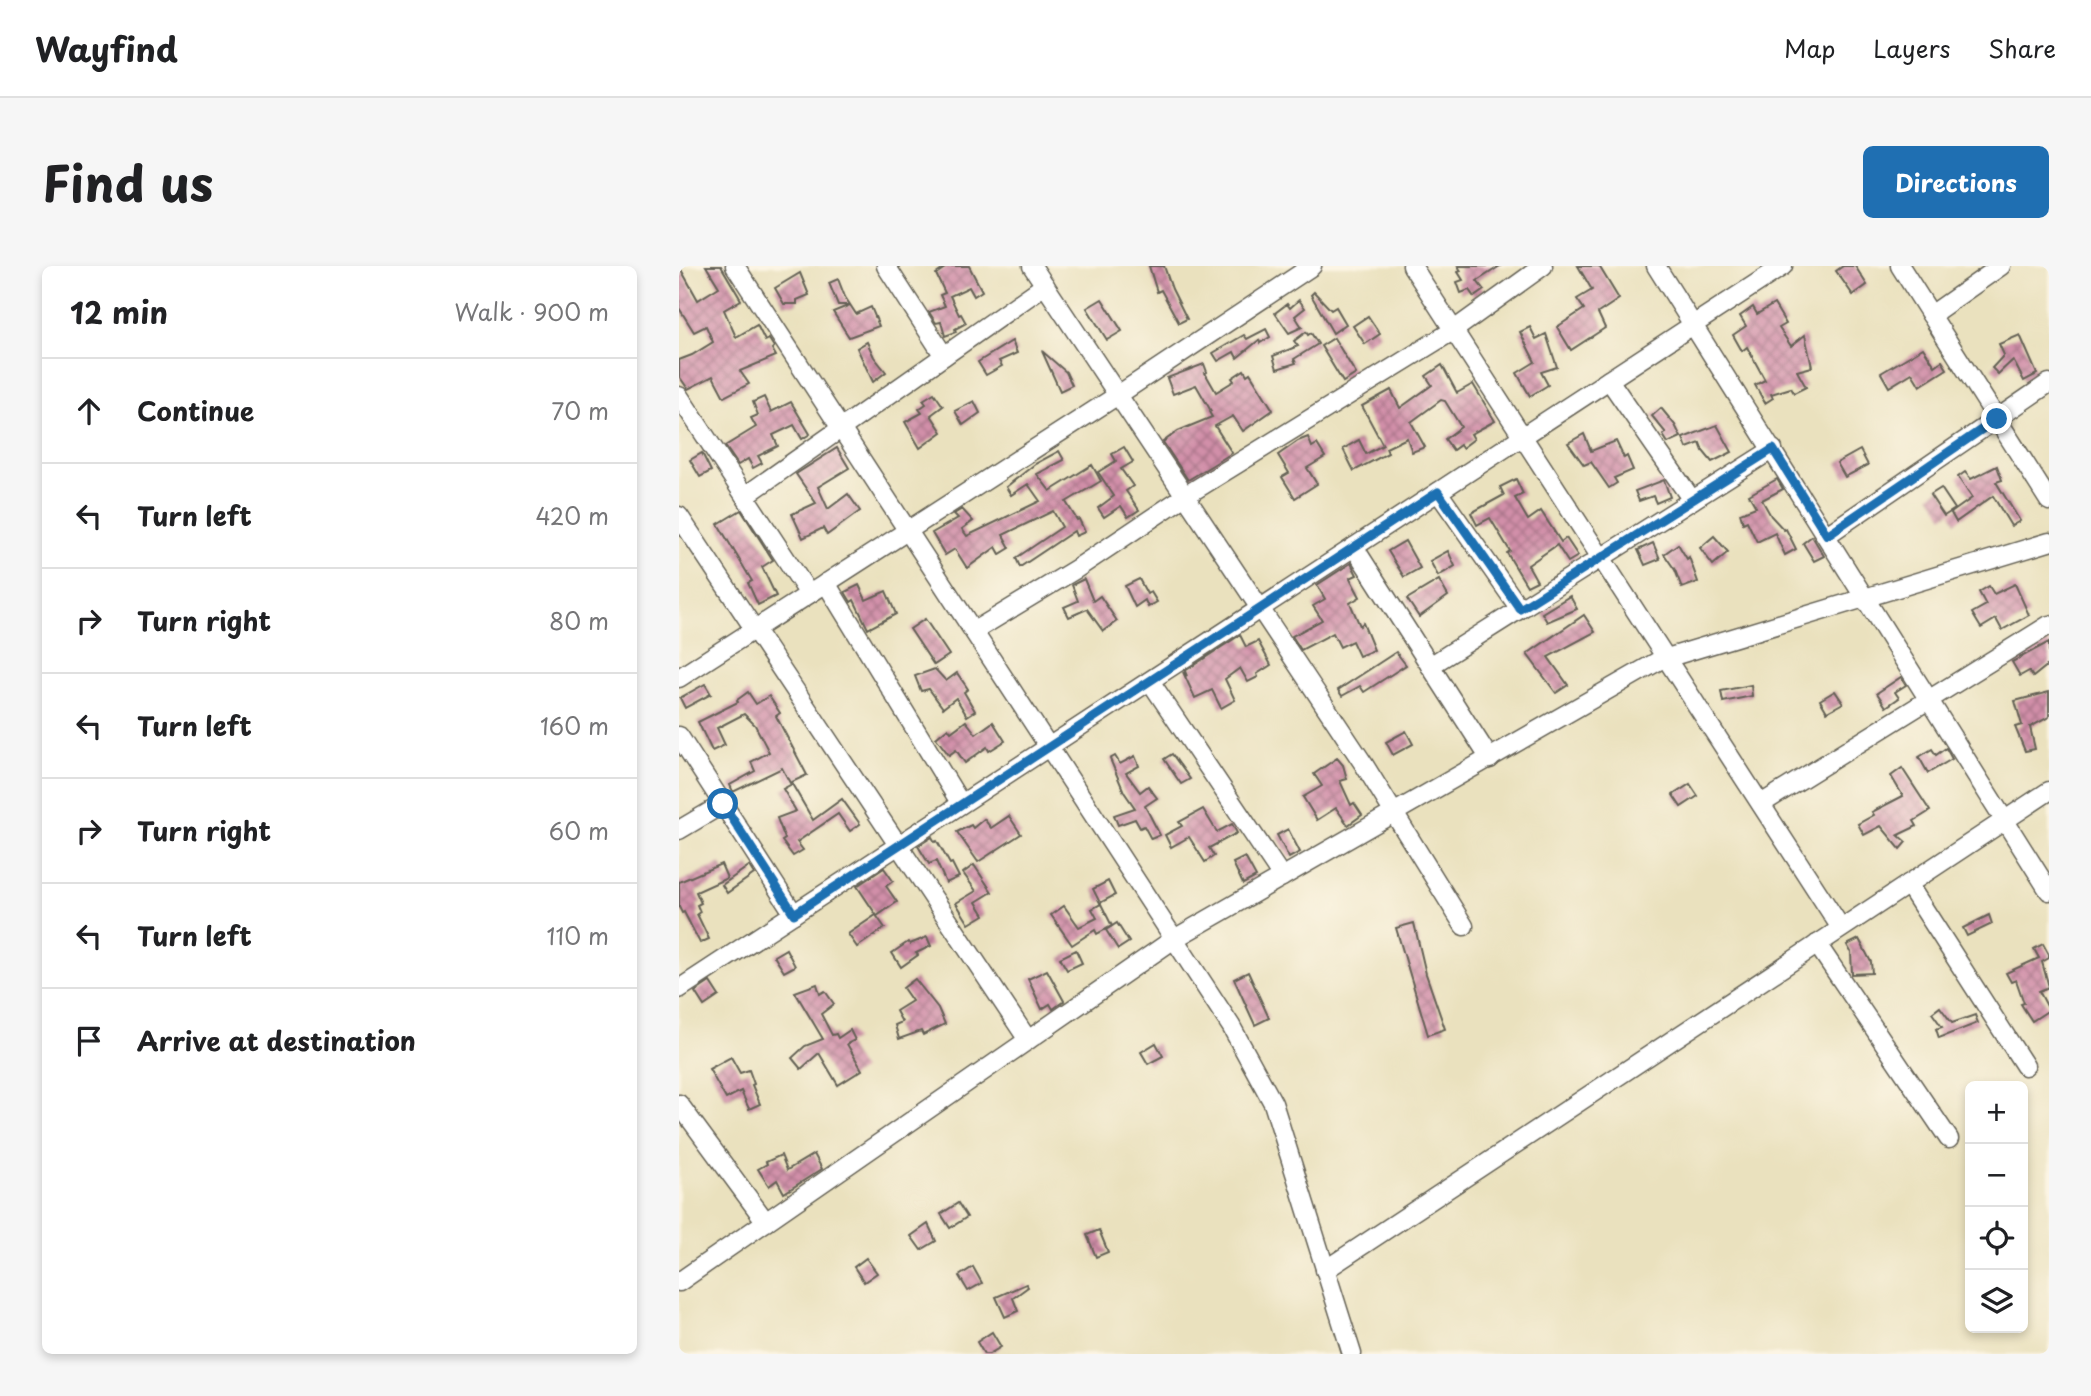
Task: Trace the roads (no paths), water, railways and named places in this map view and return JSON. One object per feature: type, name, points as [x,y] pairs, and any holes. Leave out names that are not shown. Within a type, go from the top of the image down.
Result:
[{"type":"street","points":[[736,266],[1231,1026],[1273,1104],[1352,1354]]},
{"type":"street","points":[[886,266],[944,356]]},
{"type":"street","points":[[1032,266],[1394,813],[1464,926]]},
{"type":"street","points":[[679,678],[1118,395],[1312,266]]},
{"type":"street","points":[[1412,266],[1841,928]]},
{"type":"street","points":[[974,631],[1076,569],[1185,496],[1454,330],[1543,266]]},
{"type":"street","points":[[1656,266],[2049,891]]},
{"type":"street","points":[[679,989],[1783,266]]},
{"type":"street","points":[[1900,266],[2049,501]]},
{"type":"street","points":[[1931,315],[2001,266]]},
{"type":"street","points":[[745,496],[1045,285]]},
{"type":"street","points":[[1609,380],[1692,500]]},
{"type":"street","points":[[1827,535],[2049,383]]},
{"type":"street","points":[[679,396],[809,594]]},
{"type":"street","points":[[1430,666],[1773,449]]},
{"type":"street","points":[[1438,492],[1520,609]]},
{"type":"street","points":[[679,516],[1028,1040]]},
{"type":"street","points":[[679,1282],[1174,939],[1666,658],[2049,542]]},
{"type":"street","points":[[1354,547],[1490,759]]},
{"type":"street","points":[[825,583],[961,804]]},
{"type":"street","points":[[1761,804],[2049,625]]},
{"type":"street","points":[[1150,681],[1282,877]]},
{"type":"street","points":[[679,736],[794,914]]},
{"type":"street","points":[[1325,1270],[2049,791]]},
{"type":"street","points":[[679,830],[723,804]]},
{"type":"street","points":[[1908,884],[2025,1066]]},
{"type":"street","points":[[1817,944],[1949,1139]]},
{"type":"street","points":[[679,1104],[766,1222]]}]
